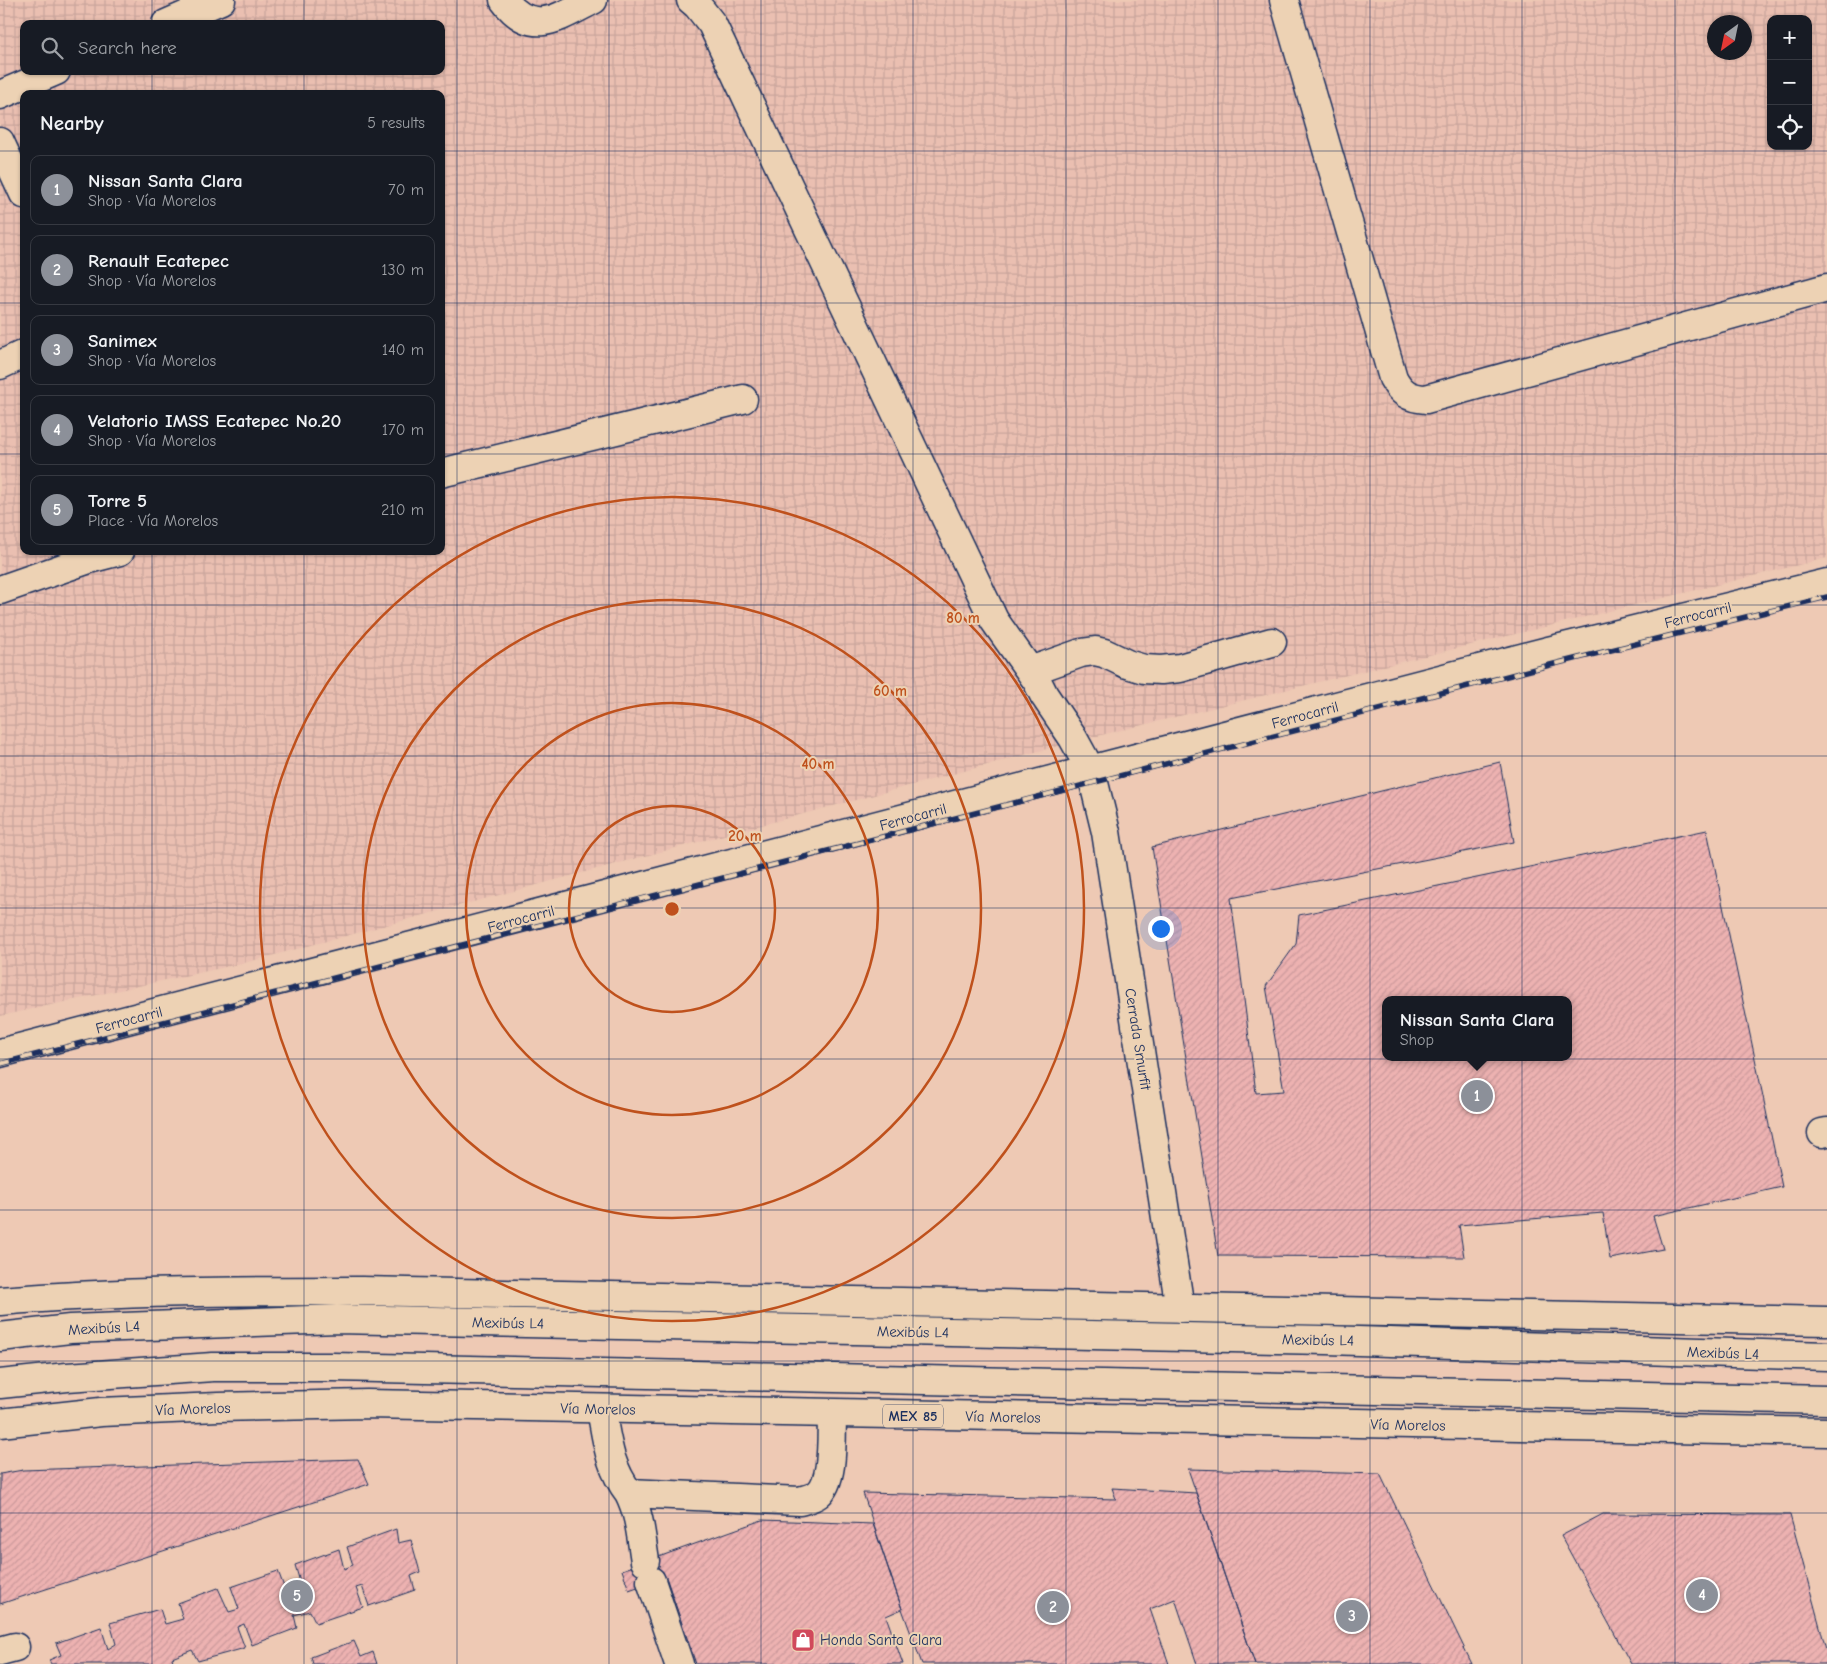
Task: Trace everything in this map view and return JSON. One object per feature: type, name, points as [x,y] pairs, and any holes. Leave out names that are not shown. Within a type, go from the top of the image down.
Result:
[{"type":"main road","points":[[175,20],[220,0]]},
{"type":"main road","points":[[504,0],[511,10],[525,20],[540,22],[560,16],[593,0]]},
{"type":"main road","name":"Cerrada Smurfit","points":[[690,0],[698,5],[712,24],[994,620],[1030,671],[1073,738],[1089,771],[1106,832],[1180,1308]]},
{"type":"main road","points":[[1284,0],[1393,378],[1399,390],[1408,395],[1426,399],[1827,288]]},
{"type":"main road","points":[[0,95],[47,75]]},
{"type":"main road","points":[[0,142],[20,185]]},
{"type":"main road","points":[[0,365],[20,356]]},
{"type":"main road","points":[[445,472],[743,399]]},
{"type":"main road","points":[[0,590],[104,555]]},
{"type":"main road","name":"Ferrocarril","points":[[0,1053],[1548,651],[1827,583]]},
{"type":"main road","points":[[1030,671],[1081,653],[1095,651],[1104,652],[1127,664],[1144,669],[1180,668],[1272,642]]},
{"type":"main road","points":[[0,1301],[75,1295],[224,1290],[362,1291],[1827,1321]]},
{"type":"main road","name":"Mexibús L4","points":[[0,1337],[70,1329],[337,1320],[1327,1340],[1827,1356]]},
{"type":"main road","points":[[0,1384],[67,1377],[213,1367],[333,1367],[1827,1400]]},
{"type":"main road","name":"Vía Morelos","points":[[0,1423],[101,1412],[367,1404],[1827,1432]]},
{"type":"main road","points":[[601,1409],[611,1462],[618,1480],[629,1493],[637,1509],[648,1571],[679,1664]]},
{"type":"main road","points":[[629,1493],[800,1501],[811,1498],[819,1494],[828,1479],[832,1414]]},
{"type":"shaded area","points":[[0,0],[1827,0],[1827,558],[1077,741],[244,963],[0,1016]]},
{"type":"building","points":[[1500,762],[1514,842],[1231,898],[1256,1093],[1284,1091],[1266,986],[1296,944],[1299,915],[1707,830],[1782,1187],[1653,1216],[1663,1249],[1610,1259],[1603,1213],[1459,1225],[1464,1257],[1218,1256],[1152,847]]},
{"type":"building","points":[[358,1459],[369,1484],[0,1604],[0,1474],[23,1470]]},
{"type":"building","points":[[1188,1469],[1380,1474],[1472,1664],[1255,1664]]},
{"type":"building","points":[[1112,1488],[1196,1493],[1255,1664],[1197,1664],[1175,1599],[1150,1609],[1169,1664],[922,1664],[863,1493],[1116,1499]]},
{"type":"building","points":[[1603,1514],[1790,1515],[1827,1653],[1827,1664],[1631,1664],[1561,1536]]},
{"type":"building","points":[[762,1520],[873,1524],[902,1609],[886,1616],[903,1664],[696,1664],[666,1577],[629,1590],[622,1570]]},
{"type":"building","points":[[396,1529],[398,1543],[411,1540],[420,1572],[411,1576],[415,1590],[369,1606],[362,1586],[356,1588],[363,1607],[316,1623],[310,1611],[294,1615],[297,1628],[252,1645],[244,1624],[237,1627],[245,1648],[198,1661],[192,1650],[172,1658],[174,1664],[51,1664],[49,1660],[61,1655],[56,1643],[101,1627],[108,1649],[116,1644],[110,1623],[160,1609],[165,1624],[183,1619],[178,1603],[218,1588],[229,1612],[239,1609],[231,1587],[278,1571],[284,1587],[300,1582],[295,1565],[339,1549],[344,1569],[353,1565],[347,1547]]},
{"type":"building","points":[[354,1641],[361,1657],[373,1652],[377,1664],[313,1664],[311,1657]]},
{"type":"railway","points":[[0,1064],[1550,665],[1827,597]]},
{"type":"place","name":"Nissan Santa Clara","points":[[1477,1096]]},
{"type":"place","name":"Velatorio IMSS Ecatepec No.20","points":[[1702,1595]]},
{"type":"place","name":"Torre 5","points":[[297,1596]]},
{"type":"place","name":"Renault Ecatepec","points":[[1053,1607]]},
{"type":"place","name":"Sanimex","points":[[1352,1616]]},
{"type":"place","name":"Honda Santa Clara","points":[[803,1640]]}]
